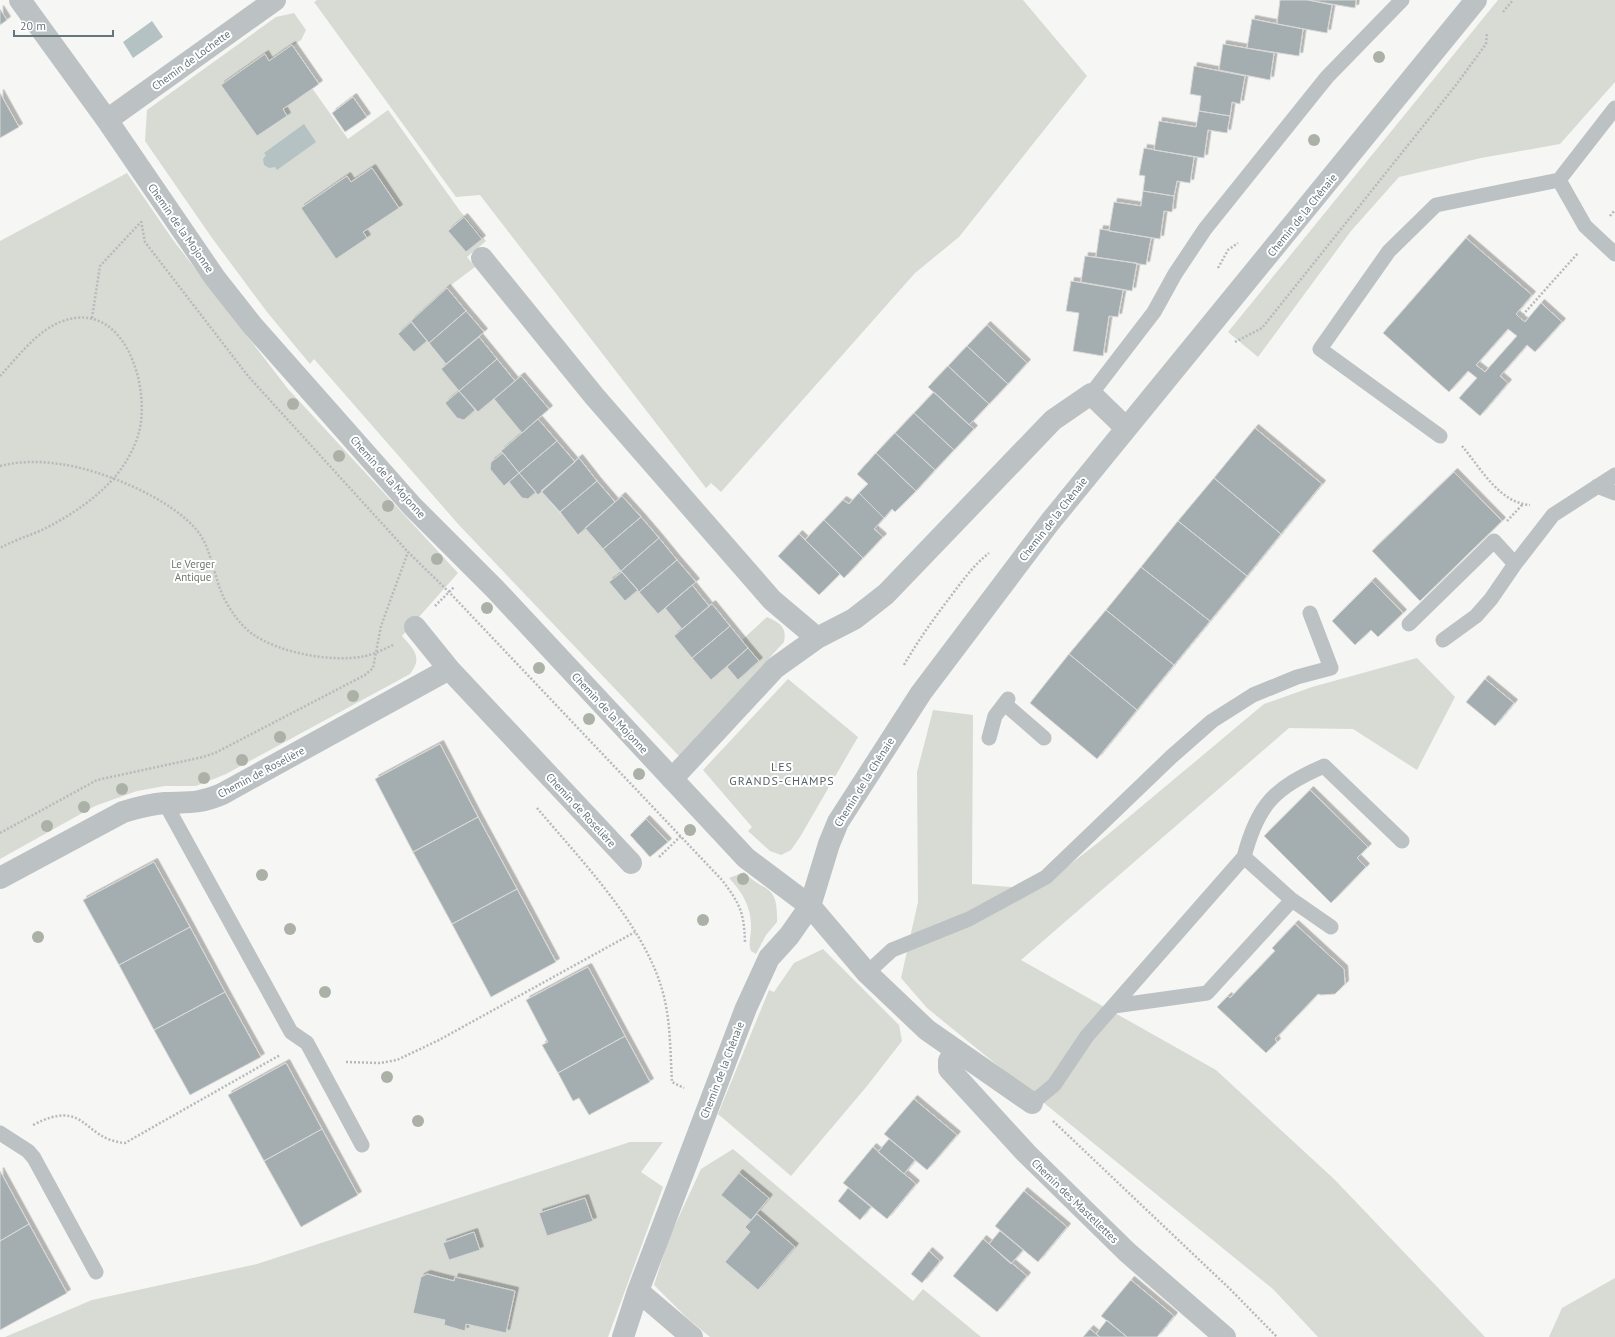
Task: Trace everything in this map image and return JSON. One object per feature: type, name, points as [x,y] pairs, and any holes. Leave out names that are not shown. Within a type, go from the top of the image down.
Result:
[{"type":"street","name":"Chemin de la Mojonne","points":[[20,0],[107,120],[215,278],[252,325],[412,506],[475,568],[746,858],[810,906]]},
{"type":"street","name":"Chemin de Lochette","points":[[107,120],[275,0]]},
{"type":"street","name":"Chemin de la Chênaie","points":[[623,1337],[638,1292],[675,1198],[703,1117],[764,966],[810,906],[832,833],[921,693],[1041,534],[1476,0]]},
{"type":"street","points":[[482,258],[595,397],[766,594],[817,638]]},
{"type":"street","points":[[672,779],[775,668],[817,638],[854,619],[886,594],[1053,420],[1091,394],[1126,428]]},
{"type":"street","name":"Chemin de Roselière","points":[[414,627],[450,669],[631,863]]},
{"type":"street","name":"Chemin de Roselière","points":[[0,878],[123,812],[140,807],[165,803],[191,804],[222,794],[450,669]]},
{"type":"street","points":[[810,906],[867,973],[927,1030],[1032,1103]]},
{"type":"street","name":"Chemin des Mastellettes","points":[[956,1050],[949,1061],[949,1069],[1026,1153],[1127,1252],[1225,1337]]},
{"type":"street","points":[[638,1292],[692,1337]]},
{"type":"lane","points":[[1091,394],[1154,312],[1176,274],[1206,229],[1327,77],[1402,0]]},
{"type":"lane","points":[[1440,436],[1320,349],[1389,251],[1436,205],[1559,180],[1615,108]]},
{"type":"lane","points":[[1559,180],[1585,226],[1615,254]]},
{"type":"lane","points":[[1443,640],[1476,616],[1491,599],[1515,564],[1553,515],[1615,475]]},
{"type":"lane","points":[[1597,486],[1615,493]]},
{"type":"lane","points":[[1409,624],[1494,541],[1515,564]]},
{"type":"lane","points":[[867,973],[892,950],[969,919],[1046,877],[1212,721],[1253,695],[1297,678],[1331,668],[1310,613]]},
{"type":"lane","points":[[989,738],[995,716],[1006,702],[1044,738]]},
{"type":"lane","points":[[1032,1103],[1054,1085],[1087,1036],[1244,857],[1250,831],[1263,808],[1275,793],[1292,781],[1324,766],[1402,841]]},
{"type":"lane","points":[[165,803],[291,1032],[307,1043],[362,1145]]},
{"type":"lane","points":[[1244,857],[1292,900],[1331,927]]},
{"type":"lane","points":[[1114,1006],[1207,993],[1292,900]]},
{"type":"lane","points":[[4,1136],[28,1151],[34,1158],[96,1272]]},
{"type":"path","points":[[1498,18],[1513,0]]},
{"type":"path","points":[[1231,344],[1262,328],[1456,85],[1486,44],[1487,30]]},
{"type":"path","points":[[1520,318],[1615,210]]},
{"type":"path","points":[[92,318],[100,266],[141,222]]},
{"type":"path","points":[[0,376],[35,338],[49,328],[72,318],[92,318],[113,330],[123,341],[136,369],[142,407],[139,432],[131,451],[113,479],[92,500],[71,514],[41,530],[0,548]]},
{"type":"path","points":[[1440,436],[1454,438],[1458,441],[1492,483],[1515,502],[1564,507]]},
{"type":"path","points":[[0,466],[31,462],[62,464],[84,469],[113,479],[154,498],[172,509],[193,526],[204,542],[214,576],[225,601],[234,615],[252,633],[276,646],[326,657],[353,658],[377,652]]},
{"type":"path","points":[[0,833],[97,780],[203,757],[225,748],[365,675],[373,668],[381,626],[408,552]]},
{"type":"path","points":[[414,627],[475,568]]},
{"type":"path","points":[[536,806],[603,887],[635,932],[662,986],[667,1011],[672,1082],[690,1090]]},
{"type":"path","points":[[722,880],[737,900],[742,912],[746,949]]},
{"type":"path","points":[[316,1061],[380,1062],[397,1060],[439,1040],[635,932]]},
{"type":"path","points":[[4,1136],[49,1117],[66,1115],[79,1119],[112,1142],[125,1143],[279,1055],[307,1043]]},
{"type":"path","points":[[1032,1103],[1054,1121],[1231,1290],[1277,1337]]},
{"type":"green space","points":[[317,0],[1023,0],[1087,76],[959,237],[915,273],[721,492],[711,483],[706,488],[480,195],[456,197],[314,2]]},
{"type":"green space","points":[[1498,0],[1615,0],[1615,82],[1560,144],[1481,158],[1399,177],[1351,231],[1258,357],[1228,332]]},
{"type":"green space","points":[[294,13],[306,30],[301,40],[292,46],[319,84],[312,88],[348,139],[388,110],[460,211],[486,241],[467,257],[475,267],[447,288],[398,334],[414,352],[427,341],[446,364],[441,369],[459,391],[445,403],[457,418],[464,419],[475,410],[478,412],[494,399],[522,433],[501,451],[503,453],[491,462],[491,469],[504,486],[509,482],[522,498],[528,499],[536,492],[541,491],[578,534],[585,528],[658,614],[665,608],[682,629],[674,636],[730,626],[742,640],[767,617],[776,621],[782,626],[785,637],[784,642],[679,756],[459,525],[314,359],[310,364],[267,312],[212,238],[145,141],[147,110],[276,17]]},
{"type":"green space","name":"Le Verger Antique","points":[[127,173],[173,240],[288,389],[458,573],[402,636],[413,650],[416,658],[416,663],[410,674],[226,774],[196,786],[165,786],[137,791],[95,806],[0,859],[0,241]]},
{"type":"green space","points":[[1417,658],[1455,697],[1417,770],[1353,729],[1289,728],[1021,960],[1216,1070],[1334,1179],[1485,1337],[1318,1337],[1273,1289],[927,1008],[901,978],[918,902],[917,772],[933,710],[973,715],[972,884],[1038,889],[1099,842],[1264,704],[1312,687]]},
{"type":"green space","points":[[788,679],[858,737],[800,837],[791,850],[781,855],[770,851],[748,831],[752,827],[703,770]]},
{"type":"green space","points":[[744,872],[751,879],[773,894],[777,909],[777,922],[766,935],[756,954],[751,951],[750,948],[751,921],[746,901],[729,878]]},
{"type":"green space","points":[[823,949],[899,1025],[902,1041],[867,1086],[791,1176],[718,1114],[769,990],[774,992],[794,963]]},
{"type":"green space","points":[[630,1142],[663,1142],[641,1172],[663,1187],[608,1337],[5,1337],[92,1300],[257,1264]]},
{"type":"green space","points":[[733,1149],[913,1301],[923,1289],[981,1337],[710,1337],[687,1318],[654,1285],[669,1238],[701,1169]]},
{"type":"green space","points":[[1615,1278],[1615,1337],[1549,1337],[1562,1308]]},
{"type":"shaded area","points":[[152,21],[163,37],[133,58],[123,42]]},
{"type":"shaded area","points":[[304,124],[316,142],[277,170],[275,167],[269,168],[264,165],[263,159],[266,155],[264,153]]},
{"type":"building","points":[[1280,0],[1308,0],[1332,5],[1327,33],[1277,24]]},
{"type":"building","points":[[1308,0],[1356,0],[1355,8]]},
{"type":"building","points":[[0,9],[7,20],[0,25]]},
{"type":"building","points":[[1252,19],[1303,29],[1299,56],[1247,48]]},
{"type":"building","points":[[1223,44],[1274,53],[1270,80],[1219,70]]},
{"type":"building","points":[[292,45],[319,84],[283,109],[287,116],[257,136],[221,85],[265,54],[269,61]]},
{"type":"building","points":[[1194,66],[1245,76],[1240,104],[1232,102],[1230,116],[1199,111],[1201,96],[1190,94]]},
{"type":"building","points":[[0,93],[19,127],[0,138]]},
{"type":"building","points":[[353,97],[367,117],[345,132],[332,113]]},
{"type":"building","points":[[1199,111],[1230,116],[1227,133],[1208,130],[1204,158],[1154,150],[1159,121],[1196,127]]},
{"type":"building","points":[[1144,148],[1194,157],[1190,183],[1177,181],[1174,196],[1143,191],[1145,176],[1139,175]]},
{"type":"building","points":[[372,168],[399,208],[363,232],[367,238],[336,259],[301,208],[347,176],[351,182]]},
{"type":"building","points":[[1143,191],[1174,196],[1172,212],[1164,211],[1160,239],[1109,231],[1114,202],[1141,206]]},
{"type":"building","points":[[464,217],[482,239],[466,252],[448,231]]},
{"type":"building","points":[[1100,229],[1151,238],[1146,265],[1096,257]]},
{"type":"building","points":[[1466,238],[1532,295],[1516,314],[1520,318],[1525,322],[1541,303],[1562,322],[1535,352],[1527,345],[1500,376],[1508,383],[1480,416],[1459,398],[1477,378],[1468,371],[1449,392],[1383,333]],"holes":[[[1508,329],[1517,336],[1485,372],[1476,365]]]},
{"type":"building","points":[[1085,256],[1137,263],[1132,291],[1081,282]]},
{"type":"building","points":[[1071,281],[1123,290],[1118,317],[1109,316],[1103,356],[1073,351],[1079,313],[1066,311]]},
{"type":"building","points":[[447,288],[466,311],[429,343],[411,321]]},
{"type":"building","points":[[466,311],[484,332],[446,364],[429,343]]},
{"type":"building","points":[[411,322],[427,341],[414,352],[398,334]]},
{"type":"building","points":[[987,325],[1027,363],[1008,384],[967,346]]},
{"type":"building","points":[[479,337],[497,359],[459,391],[441,369]]},
{"type":"building","points":[[967,346],[1008,384],[989,404],[948,366]]},
{"type":"building","points":[[497,359],[515,381],[478,412],[459,391]]},
{"type":"building","points":[[948,366],[989,404],[969,425],[928,387]]},
{"type":"building","points":[[521,376],[549,409],[522,433],[494,399]]},
{"type":"building","points":[[459,391],[475,410],[464,420],[457,418],[445,403]]},
{"type":"building","points":[[934,392],[974,429],[954,450],[914,413]]},
{"type":"building","points":[[914,413],[954,450],[935,470],[895,433]]},
{"type":"building","points":[[538,419],[557,441],[519,473],[501,451]]},
{"type":"building","points":[[1255,428],[1322,484],[1281,534],[1214,478]]},
{"type":"building","points":[[895,433],[935,470],[916,491],[876,453]]},
{"type":"building","points":[[557,441],[575,462],[538,495],[519,473]]},
{"type":"building","points":[[503,453],[519,473],[504,486],[490,469],[491,462]]},
{"type":"building","points":[[876,453],[916,491],[895,512],[892,509],[884,518],[859,493],[868,484],[857,474]]},
{"type":"building","points":[[579,458],[597,481],[560,512],[541,491]]},
{"type":"building","points":[[1454,472],[1502,521],[1420,601],[1372,551]]},
{"type":"building","points":[[519,473],[536,492],[528,499],[522,498],[509,482]]},
{"type":"building","points":[[1214,478],[1281,534],[1247,576],[1178,521]]},
{"type":"building","points":[[597,481],[615,502],[578,535],[560,512]]},
{"type":"building","points":[[859,493],[884,518],[874,529],[883,537],[863,558],[824,520],[843,500],[849,504]]},
{"type":"building","points":[[622,496],[641,517],[603,549],[585,528]]},
{"type":"building","points":[[641,517],[659,538],[621,571],[603,549]]},
{"type":"building","points":[[824,520],[863,558],[844,578],[805,540]]},
{"type":"building","points":[[1178,521],[1247,576],[1210,621],[1141,567]]},
{"type":"building","points":[[799,534],[840,574],[819,595],[778,556]]},
{"type":"building","points":[[659,538],[677,560],[639,592],[621,571]]},
{"type":"building","points":[[677,560],[696,582],[658,614],[639,592]]},
{"type":"building","points":[[1141,567],[1210,621],[1174,665],[1106,610]]},
{"type":"building","points":[[622,572],[638,590],[625,601],[609,582]]},
{"type":"building","points":[[1372,581],[1403,613],[1378,637],[1371,630],[1355,645],[1332,621]]},
{"type":"building","points":[[692,585],[709,606],[682,629],[665,608]]},
{"type":"building","points":[[712,604],[730,626],[692,658],[674,636]]},
{"type":"building","points":[[1106,610],[1174,665],[1137,710],[1069,654]]},
{"type":"building","points":[[730,626],[748,648],[711,680],[692,658]]},
{"type":"building","points":[[748,648],[759,661],[738,680],[727,667]]},
{"type":"building","points":[[1069,654],[1137,710],[1097,759],[1030,703]]},
{"type":"building","points":[[1485,679],[1514,703],[1495,726],[1466,702]]},
{"type":"building","points":[[440,744],[478,817],[413,852],[375,779]]},
{"type":"building","points":[[1310,790],[1368,847],[1357,858],[1366,867],[1331,903],[1264,836]]},
{"type":"building","points":[[478,817],[517,889],[452,924],[413,852]]},
{"type":"building","points":[[646,819],[668,842],[650,857],[630,835]]},
{"type":"building","points":[[154,862],[190,927],[119,965],[83,900]]},
{"type":"building","points":[[517,889],[556,962],[491,997],[452,924]]},
{"type":"building","points":[[1295,924],[1344,969],[1345,984],[1335,994],[1318,994],[1275,1039],[1277,1042],[1266,1053],[1217,1007],[1228,996],[1230,998],[1275,951],[1272,948]]},
{"type":"building","points":[[190,927],[225,992],[154,1030],[119,965]]},
{"type":"building","points":[[588,967],[625,1036],[558,1073],[542,1045],[548,1042],[526,1000]]},
{"type":"building","points":[[225,992],[261,1057],[190,1095],[154,1030]]},
{"type":"building","points":[[625,1036],[650,1082],[589,1115],[579,1098],[573,1101],[558,1073]]},
{"type":"building","points":[[286,1063],[322,1129],[264,1161],[228,1095]]},
{"type":"building","points":[[914,1099],[957,1135],[927,1170],[884,1134]]},
{"type":"building","points":[[322,1129],[358,1195],[301,1227],[264,1161]]},
{"type":"building","points":[[889,1139],[915,1160],[904,1174],[878,1152]]},
{"type":"building","points":[[873,1147],[916,1184],[887,1219],[843,1183]]},
{"type":"building","points":[[0,1171],[29,1224],[0,1241]]},
{"type":"building","points":[[739,1173],[769,1198],[751,1220],[721,1195]]},
{"type":"building","points":[[848,1188],[871,1207],[860,1220],[838,1201]]},
{"type":"building","points":[[1024,1191],[1067,1227],[1038,1262],[995,1226]]},
{"type":"building","points":[[585,1198],[593,1221],[547,1236],[539,1213]]},
{"type":"building","points":[[757,1214],[795,1247],[758,1290],[725,1262],[750,1232],[745,1227]]},
{"type":"building","points":[[29,1224],[67,1293],[0,1330],[0,1241]]},
{"type":"building","points":[[1000,1231],[1023,1250],[1011,1264],[989,1244]]},
{"type":"building","points":[[474,1232],[480,1250],[449,1260],[443,1243]]},
{"type":"building","points":[[983,1239],[1027,1276],[997,1312],[953,1276]]},
{"type":"building","points":[[929,1251],[940,1261],[922,1283],[911,1274]]},
{"type":"building","points":[[427,1274],[454,1281],[455,1277],[515,1291],[506,1333],[466,1324],[465,1331],[444,1325],[445,1320],[413,1313],[421,1277]]},
{"type":"building","points":[[1131,1280],[1174,1316],[1157,1337],[1127,1337],[1101,1316]]},
{"type":"building","points":[[1107,1320],[1127,1337],[1100,1337],[1096,1334]]},
{"type":"building","points":[[1090,1329],[1096,1334],[1100,1337],[1083,1337]]},
{"type":"district","name":"LES GRANDS-CHAMPS","points":[[782,773]]}]
